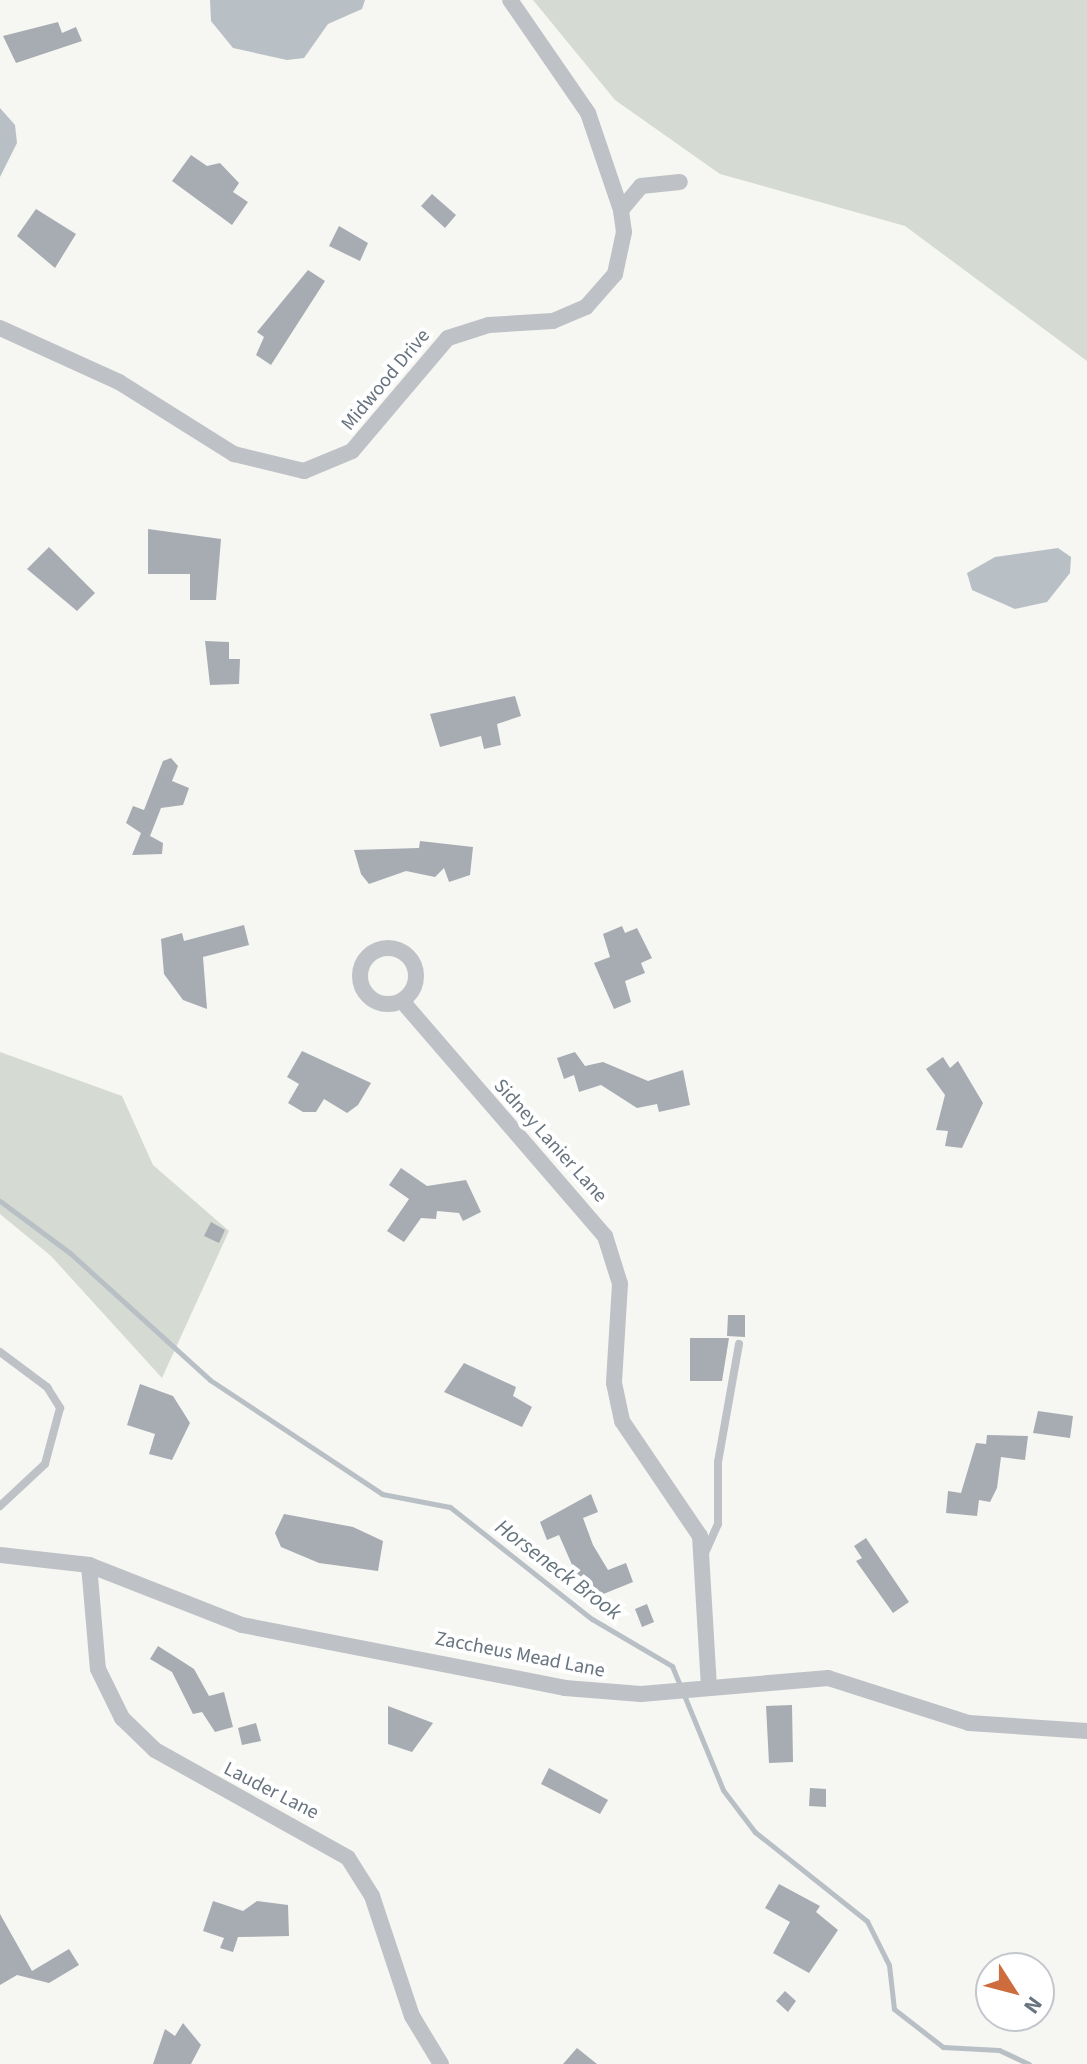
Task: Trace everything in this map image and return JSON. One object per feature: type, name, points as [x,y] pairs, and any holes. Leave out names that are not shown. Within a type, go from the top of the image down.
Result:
[{"type":"street","name":"Midwood Drive","points":[[0,328],[119,382],[234,454],[304,471],[352,451],[448,338],[489,325],[553,321],[586,307],[615,274],[624,232],[621,210],[588,113],[510,0]]},
{"type":"street","points":[[621,210],[641,186],[680,182]]},
{"type":"street","name":"Sidney Lanier Lane","points":[[402,1001],[605,1236],[620,1284],[614,1383],[622,1421],[689,1510],[704,1554],[703,1688]]},
{"type":"street","name":"Zaccheus Mead Lane","points":[[0,1555],[89,1565],[242,1625],[565,1688],[671,1691],[828,1678],[969,1723],[1087,1731]]},
{"type":"street","name":"Lauder Lane","points":[[89,1565],[98,1669],[122,1718],[155,1750],[348,1858],[372,1896],[412,2016],[441,2064]]},
{"type":"lane","points":[[704,1554],[718,1524],[718,1462],[739,1344]]},
{"type":"lane","points":[[0,1352],[47,1387],[60,1408],[45,1464],[0,1506]]},
{"type":"shaded area","points":[[210,0],[365,0],[362,9],[328,24],[304,58],[287,60],[233,48],[211,21]]},
{"type":"shaded area","points":[[533,0],[1087,0],[1087,361],[905,226],[720,174],[615,100]]},
{"type":"shaded area","points":[[0,108],[15,125],[17,143],[0,177]]},
{"type":"shaded area","points":[[1058,548],[1071,557],[1070,573],[1047,602],[1015,609],[972,590],[967,573],[995,557]]},
{"type":"shaded area","points":[[0,1052],[122,1096],[153,1165],[229,1231],[162,1378],[51,1256],[0,1214]]},
{"type":"building","points":[[58,22],[62,33],[76,27],[82,41],[16,63],[3,36]]},
{"type":"building","points":[[191,155],[207,166],[220,163],[239,183],[233,192],[248,202],[232,225],[172,181]]},
{"type":"building","points":[[432,194],[456,215],[445,228],[421,206]]},
{"type":"building","points":[[36,209],[76,234],[55,268],[17,236]]},
{"type":"building","points":[[339,226],[368,243],[360,261],[329,246]]},
{"type":"building","points":[[308,270],[325,281],[271,365],[256,355],[264,337],[257,332]]},
{"type":"building","points":[[148,529],[221,539],[216,600],[190,600],[190,574],[148,574]]},
{"type":"building","points":[[49,547],[95,593],[77,611],[27,569]]},
{"type":"building","points":[[205,641],[229,642],[229,659],[240,659],[239,684],[210,685]]},
{"type":"building","points":[[515,696],[521,716],[497,724],[501,745],[484,749],[481,736],[440,747],[430,714]]},
{"type":"building","points":[[171,758],[178,766],[172,781],[189,788],[183,805],[161,808],[150,836],[163,843],[162,854],[132,855],[141,833],[126,823],[133,806],[144,810],[163,761]]},
{"type":"building","points":[[420,841],[473,847],[470,875],[449,882],[444,868],[435,877],[406,871],[369,884],[361,874],[354,850],[419,848]]},
{"type":"building","points":[[244,925],[249,945],[203,957],[207,1009],[183,1000],[164,974],[161,939],[182,933],[184,941]]},
{"type":"building","points":[[622,926],[625,933],[637,928],[652,958],[641,963],[645,973],[625,981],[631,1002],[614,1009],[594,963],[610,957],[603,934]]},
{"type":"building","points":[[302,1051],[371,1083],[358,1105],[347,1113],[324,1099],[316,1112],[303,1112],[288,1103],[299,1084],[287,1077]]},
{"type":"building","points":[[575,1052],[585,1066],[603,1062],[648,1081],[683,1070],[690,1105],[659,1112],[657,1104],[637,1108],[601,1085],[579,1092],[574,1075],[564,1079],[557,1058]]},
{"type":"building","points":[[943,1057],[950,1068],[958,1061],[983,1103],[962,1148],[945,1146],[948,1131],[936,1130],[945,1095],[926,1069]]},
{"type":"building","points":[[401,1168],[427,1186],[466,1180],[481,1212],[463,1221],[459,1213],[437,1211],[436,1219],[421,1218],[404,1242],[387,1231],[409,1199],[389,1185]]},
{"type":"building","points":[[211,1222],[225,1230],[219,1243],[204,1236]]},
{"type":"building","points":[[728,1315],[745,1315],[745,1337],[727,1336]]},
{"type":"building","points":[[690,1338],[729,1338],[722,1381],[690,1381]]},
{"type":"building","points":[[464,1363],[516,1387],[513,1396],[532,1407],[522,1427],[444,1392]]},
{"type":"building","points":[[140,1384],[173,1396],[190,1423],[172,1460],[149,1454],[155,1434],[127,1425]]},
{"type":"building","points":[[1038,1411],[1073,1416],[1070,1438],[1033,1433]]},
{"type":"building","points":[[987,1435],[1028,1436],[1025,1460],[1001,1457],[997,1488],[990,1502],[979,1500],[977,1516],[946,1513],[948,1491],[961,1493],[976,1443],[986,1444]]},
{"type":"building","points":[[591,1494],[598,1512],[583,1518],[593,1545],[608,1570],[626,1563],[633,1582],[596,1597],[592,1586],[583,1590],[559,1535],[547,1540],[540,1522]]},
{"type":"building","points":[[284,1514],[353,1527],[383,1541],[378,1571],[319,1563],[281,1547],[275,1533]]},
{"type":"building","points":[[866,1538],[909,1602],[893,1613],[856,1561],[862,1558],[854,1546]]},
{"type":"building","points":[[647,1604],[654,1622],[642,1627],[635,1609]]},
{"type":"building","points":[[158,1646],[194,1669],[209,1696],[224,1692],[233,1727],[215,1732],[202,1712],[193,1714],[172,1672],[150,1659]]},
{"type":"building","points":[[792,1705],[793,1762],[769,1763],[766,1706]]},
{"type":"building","points":[[388,1706],[433,1723],[412,1752],[388,1744]]},
{"type":"building","points":[[256,1723],[261,1741],[242,1745],[238,1728]]},
{"type":"building","points":[[549,1768],[608,1800],[600,1814],[541,1784]]},
{"type":"building","points":[[810,1788],[826,1789],[826,1807],[809,1806]]},
{"type":"building","points":[[779,1884],[820,1906],[816,1912],[838,1930],[809,1973],[773,1953],[790,1922],[765,1908]]},
{"type":"building","points":[[213,1901],[243,1911],[257,1901],[288,1905],[289,1936],[238,1937],[233,1952],[220,1948],[224,1938],[203,1931]]},
{"type":"building","points":[[0,1914],[32,1971],[69,1949],[79,1965],[49,1983],[17,1975],[0,1985]]},
{"type":"building","points":[[785,1991],[796,2001],[788,2012],[776,2001]]},
{"type":"building","points":[[183,2023],[201,2045],[191,2064],[153,2064],[165,2029],[175,2036]]},
{"type":"building","points":[[577,2048],[597,2064],[563,2064]]},
{"type":"waterway","name":"Horseneck Brook","points":[[0,1201],[70,1253],[210,1380],[382,1494],[450,1507],[592,1619],[672,1666],[723,1790],[755,1832],[867,1921],[889,1965],[894,2009],[943,2047],[999,2050],[1029,2064]]}]
